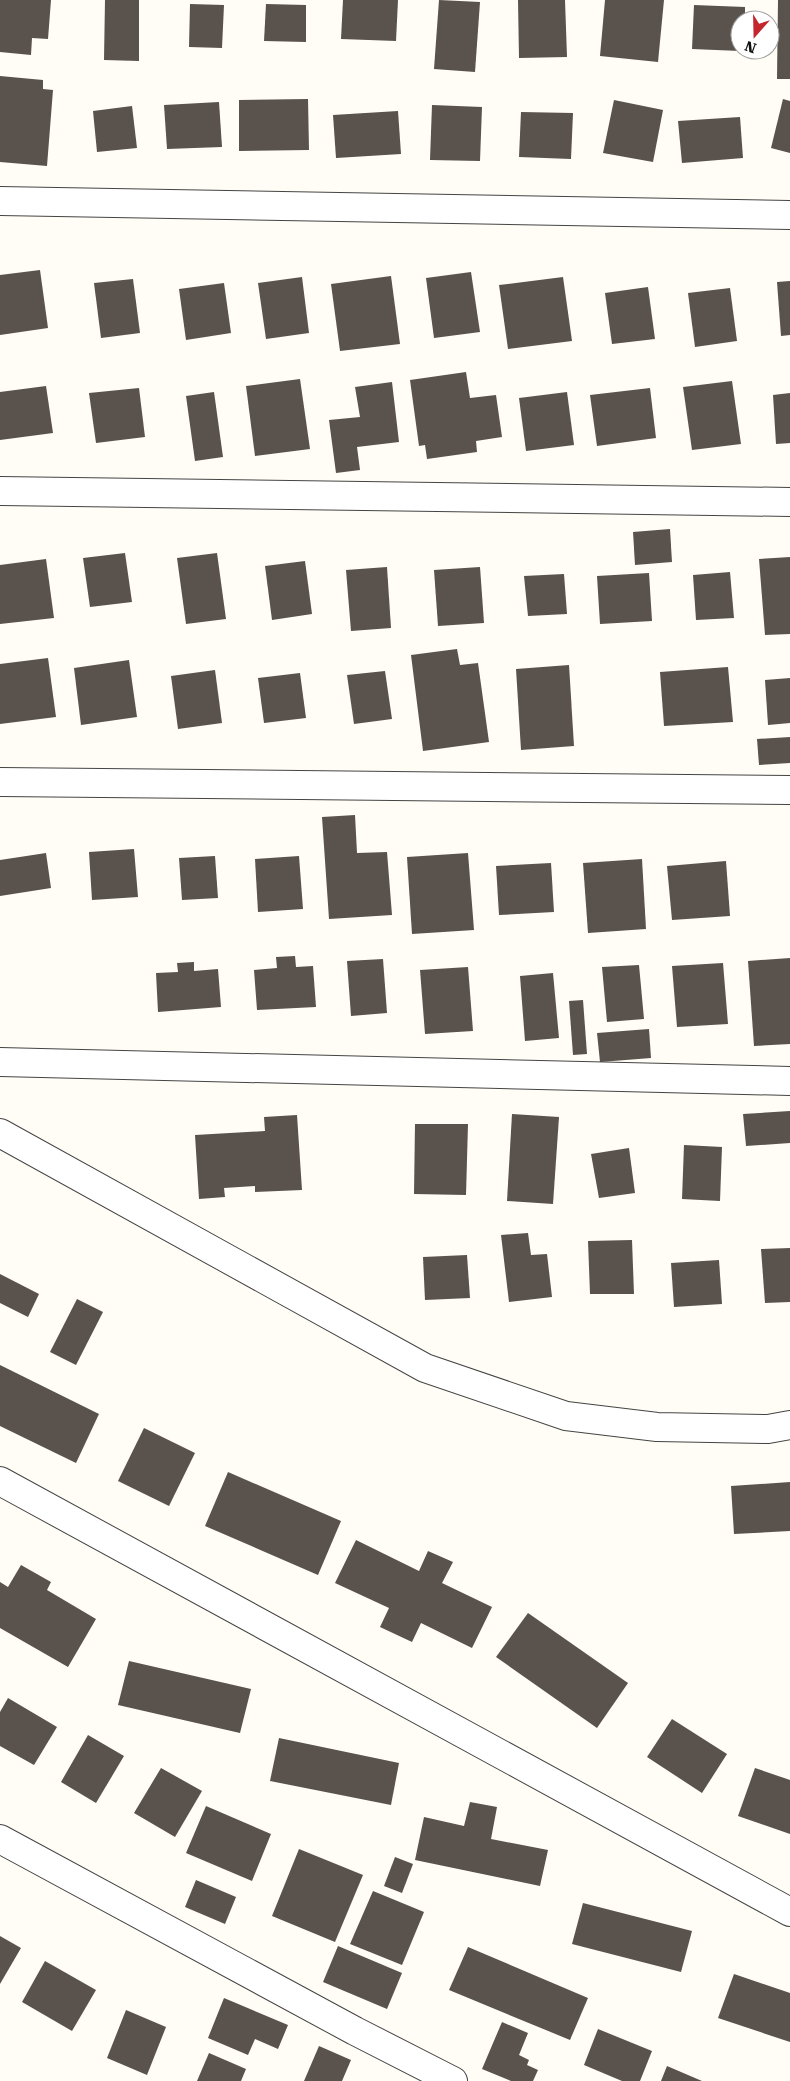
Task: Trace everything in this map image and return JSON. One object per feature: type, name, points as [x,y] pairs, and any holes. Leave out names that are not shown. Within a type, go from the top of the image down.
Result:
[{"type":"street","points":[[0,201],[790,215]]},
{"type":"street","points":[[0,491],[790,502]]},
{"type":"street","points":[[0,782],[790,790]]},
{"type":"street","points":[[0,1062],[790,1081]]},
{"type":"street","points":[[0,1134],[425,1368],[566,1416],[657,1427],[768,1429],[790,1425]]},
{"type":"street","points":[[0,1481],[790,1912]]},
{"type":"street","points":[[0,1839],[453,2081]]},
{"type":"building","points":[[0,0],[51,0],[48,39],[32,38],[31,55],[0,52]]},
{"type":"building","points":[[105,0],[139,0],[139,61],[104,60]]},
{"type":"building","points":[[343,0],[398,0],[396,41],[341,39]]},
{"type":"building","points":[[439,0],[480,2],[475,72],[434,69]]},
{"type":"building","points":[[518,0],[565,0],[567,57],[519,58]]},
{"type":"building","points":[[605,0],[664,0],[658,62],[600,56]]},
{"type":"building","points":[[778,0],[790,0],[790,79],[777,79],[777,60],[780,60],[780,10],[778,10]]},
{"type":"building","points":[[190,4],[224,5],[222,48],[189,47]]},
{"type":"building","points":[[266,4],[306,5],[306,42],[264,41]]},
{"type":"building","points":[[694,5],[745,7],[745,10],[730,10],[730,51],[692,49]]},
{"type":"building","points":[[0,76],[43,80],[43,89],[53,90],[47,166],[0,162]]},
{"type":"building","points":[[308,99],[309,150],[239,151],[239,100]]},
{"type":"building","points":[[783,99],[790,101],[790,153],[771,148]]},
{"type":"building","points":[[614,100],[663,110],[653,162],[603,153]]},
{"type":"building","points":[[219,102],[222,147],[167,149],[164,105]]},
{"type":"building","points":[[432,105],[482,107],[480,161],[430,160]]},
{"type":"building","points":[[132,106],[137,148],[97,152],[93,111]]},
{"type":"building","points":[[398,111],[401,154],[336,158],[333,115]]},
{"type":"building","points":[[521,112],[573,113],[571,159],[519,157]]},
{"type":"building","points":[[740,117],[743,158],[682,163],[678,121]]},
{"type":"building","points":[[40,270],[48,328],[0,335],[0,275]]},
{"type":"building","points":[[471,272],[480,332],[434,338],[426,278]]},
{"type":"building","points":[[391,276],[400,344],[340,351],[331,284]]},
{"type":"building","points":[[302,277],[309,333],[266,339],[258,283]]},
{"type":"building","points":[[563,277],[572,341],[508,349],[499,285]]},
{"type":"building","points":[[133,279],[140,333],[101,338],[94,283]]},
{"type":"building","points":[[790,281],[790,335],[781,336],[777,282]]},
{"type":"building","points":[[224,283],[231,333],[186,340],[179,289]]},
{"type":"building","points":[[648,287],[655,339],[612,344],[605,293]]},
{"type":"building","points":[[730,288],[737,341],[695,347],[688,293]]},
{"type":"building","points":[[466,372],[470,398],[496,395],[502,437],[476,441],[477,452],[427,459],[425,445],[419,446],[410,380]]},
{"type":"building","points":[[300,379],[310,449],[255,456],[246,386]]},
{"type":"building","points":[[732,381],[741,444],[692,450],[683,387]]},
{"type":"building","points":[[392,382],[399,442],[357,447],[360,470],[336,473],[329,420],[360,417],[355,387]]},
{"type":"building","points":[[46,386],[53,433],[0,440],[0,392]]},
{"type":"building","points":[[139,388],[145,437],[96,443],[89,393]]},
{"type":"building","points":[[650,388],[656,438],[597,446],[590,395]]},
{"type":"building","points":[[214,392],[223,457],[195,461],[186,396]]},
{"type":"building","points":[[567,392],[574,445],[526,451],[519,398]]},
{"type":"building","points":[[790,393],[790,443],[776,444],[773,395]]},
{"type":"building","points":[[670,529],[672,562],[635,565],[633,532]]},
{"type":"building","points":[[125,553],[132,602],[90,607],[83,558]]},
{"type":"building","points":[[217,553],[226,619],[186,624],[177,558]]},
{"type":"building","points":[[790,557],[790,634],[765,635],[759,559]]},
{"type":"building","points":[[46,559],[54,618],[0,624],[0,565]]},
{"type":"building","points":[[305,561],[312,614],[272,620],[265,566]]},
{"type":"building","points":[[387,567],[391,628],[351,631],[346,570]]},
{"type":"building","points":[[480,567],[484,623],[438,626],[434,570]]},
{"type":"building","points":[[730,572],[734,618],[696,620],[693,575]]},
{"type":"building","points":[[649,573],[652,621],[600,624],[597,576]]},
{"type":"building","points":[[564,574],[567,614],[528,616],[524,576]]},
{"type":"building","points":[[457,649],[460,665],[478,663],[489,742],[423,751],[411,655]]},
{"type":"building","points":[[48,658],[56,717],[0,724],[0,664]]},
{"type":"building","points":[[129,660],[137,717],[81,725],[74,668]]},
{"type":"building","points":[[569,665],[574,746],[521,750],[516,669]]},
{"type":"building","points":[[728,667],[733,722],[664,726],[660,672]]},
{"type":"building","points":[[215,670],[222,723],[178,729],[171,676]]},
{"type":"building","points":[[385,671],[392,719],[354,724],[347,675]]},
{"type":"building","points":[[300,673],[306,718],[264,723],[258,678]]},
{"type":"building","points":[[790,678],[790,723],[768,725],[765,680]]},
{"type":"building","points":[[790,737],[790,763],[759,765],[757,739]]},
{"type":"building","points":[[355,815],[357,853],[387,852],[392,915],[329,919],[322,817]]},
{"type":"building","points":[[134,849],[138,897],[92,900],[89,852]]},
{"type":"building","points":[[46,853],[51,888],[0,896],[0,860]]},
{"type":"building","points":[[468,853],[474,930],[412,934],[407,857]]},
{"type":"building","points":[[215,856],[218,898],[182,900],[179,858]]},
{"type":"building","points":[[299,856],[303,909],[258,912],[255,859]]},
{"type":"building","points":[[642,859],[646,929],[588,933],[583,863]]},
{"type":"building","points":[[726,861],[730,916],[672,920],[667,866]]},
{"type":"building","points":[[551,863],[554,912],[499,915],[496,866]]},
{"type":"building","points":[[295,956],[296,967],[313,966],[316,1007],[257,1010],[254,970],[277,968],[276,957]]},
{"type":"building","points":[[790,958],[790,1044],[754,1046],[748,961]]},
{"type":"building","points":[[383,959],[387,1013],[351,1016],[347,961]]},
{"type":"building","points":[[194,962],[194,971],[218,969],[221,1007],[158,1012],[156,973],[178,972],[177,963]]},
{"type":"building","points":[[723,963],[728,1024],[677,1027],[672,966]]},
{"type":"building","points":[[639,965],[644,1019],[607,1022],[602,967]]},
{"type":"building","points":[[468,967],[473,1031],[425,1034],[420,970]]},
{"type":"building","points":[[553,973],[559,1038],[525,1041],[520,976]]},
{"type":"building","points":[[583,1000],[587,1054],[573,1055],[569,1001]]},
{"type":"building","points":[[649,1029],[651,1058],[600,1062],[597,1033]]},
{"type":"building","points":[[790,1111],[790,1143],[746,1146],[743,1114]]},
{"type":"building","points":[[512,1114],[559,1117],[553,1204],[507,1201]]},
{"type":"building","points":[[297,1115],[302,1190],[255,1192],[255,1186],[224,1188],[225,1197],[199,1199],[195,1135],[265,1131],[264,1117]]},
{"type":"building","points":[[415,1124],[468,1124],[466,1195],[414,1194]]},
{"type":"building","points":[[684,1145],[722,1147],[720,1201],[682,1199]]},
{"type":"building","points":[[629,1148],[635,1193],[599,1198],[591,1154]]},
{"type":"building","points":[[528,1233],[531,1255],[547,1254],[552,1297],[509,1302],[501,1235]]},
{"type":"building","points":[[632,1240],[634,1294],[590,1294],[588,1241]]},
{"type":"building","points":[[790,1248],[790,1302],[765,1303],[761,1249]]},
{"type":"building","points":[[467,1255],[470,1298],[425,1300],[423,1257]]},
{"type":"building","points":[[719,1260],[722,1304],[674,1307],[671,1263]]},
{"type":"building","points":[[0,1274],[39,1294],[28,1317],[0,1303]]},
{"type":"building","points":[[77,1299],[103,1312],[76,1365],[50,1352]]},
{"type":"building","points":[[0,1365],[99,1414],[76,1463],[0,1426]]},
{"type":"building","points":[[144,1428],[195,1453],[169,1506],[118,1481]]},
{"type":"building","points":[[228,1472],[341,1521],[318,1575],[205,1526]]},
{"type":"building","points":[[790,1482],[790,1531],[734,1534],[731,1486]]},
{"type":"building","points":[[356,1540],[419,1571],[428,1551],[453,1562],[442,1583],[492,1607],[472,1648],[421,1623],[412,1642],[380,1627],[389,1608],[335,1583]]},
{"type":"building","points":[[21,1565],[51,1582],[47,1590],[96,1619],[68,1667],[0,1628],[0,1582],[8,1587]]},
{"type":"building","points":[[528,1613],[628,1683],[597,1728],[496,1657]]},
{"type":"building","points":[[129,1661],[251,1689],[240,1733],[118,1705]]},
{"type":"building","points":[[8,1698],[57,1727],[34,1765],[0,1746],[0,1712]]},
{"type":"building","points":[[672,1719],[727,1754],[702,1793],[647,1757]]},
{"type":"building","points":[[88,1735],[124,1756],[96,1803],[61,1782]]},
{"type":"building","points":[[279,1738],[399,1763],[391,1805],[270,1781]]},
{"type":"building","points":[[161,1768],[202,1791],[175,1837],[134,1813]]},
{"type":"building","points":[[755,1768],[790,1780],[790,1834],[738,1816]]},
{"type":"building","points":[[470,1802],[497,1807],[491,1839],[548,1850],[540,1886],[415,1860],[424,1817],[464,1826]]},
{"type":"building","points":[[206,1806],[271,1834],[252,1881],[186,1853]]},
{"type":"building","points":[[299,1849],[363,1875],[335,1942],[272,1916]]},
{"type":"building","points":[[395,1857],[413,1864],[402,1893],[384,1886]]},
{"type":"building","points":[[196,1880],[236,1897],[225,1924],[185,1907]]},
{"type":"building","points":[[373,1891],[424,1912],[402,1965],[350,1944]]},
{"type":"building","points":[[583,1903],[692,1931],[681,1972],[572,1944]]},
{"type":"building","points":[[0,1936],[21,1948],[0,1984]]},
{"type":"building","points":[[338,1946],[402,1973],[387,2009],[323,1982]]},
{"type":"building","points":[[468,1947],[588,1998],[570,2040],[449,1990]]},
{"type":"building","points":[[45,1961],[96,1990],[72,2031],[22,2002]]},
{"type":"building","points":[[734,1974],[790,1993],[790,2042],[718,2018]]},
{"type":"building","points":[[224,1998],[288,2025],[278,2049],[255,2039],[248,2055],[208,2038]]},
{"type":"building","points":[[126,2010],[166,2027],[147,2075],[107,2058]]},
{"type":"building","points":[[502,2022],[528,2033],[519,2055],[529,2060],[527,2065],[538,2070],[533,2081],[511,2081],[482,2069]]},
{"type":"building","points":[[598,2029],[652,2051],[640,2081],[622,2081],[584,2065]]},
{"type":"building","points":[[319,2046],[351,2060],[342,2081],[304,2081]]},
{"type":"building","points":[[209,2053],[246,2069],[241,2081],[197,2081]]},
{"type":"building","points":[[667,2066],[702,2081],[661,2081]]}]
